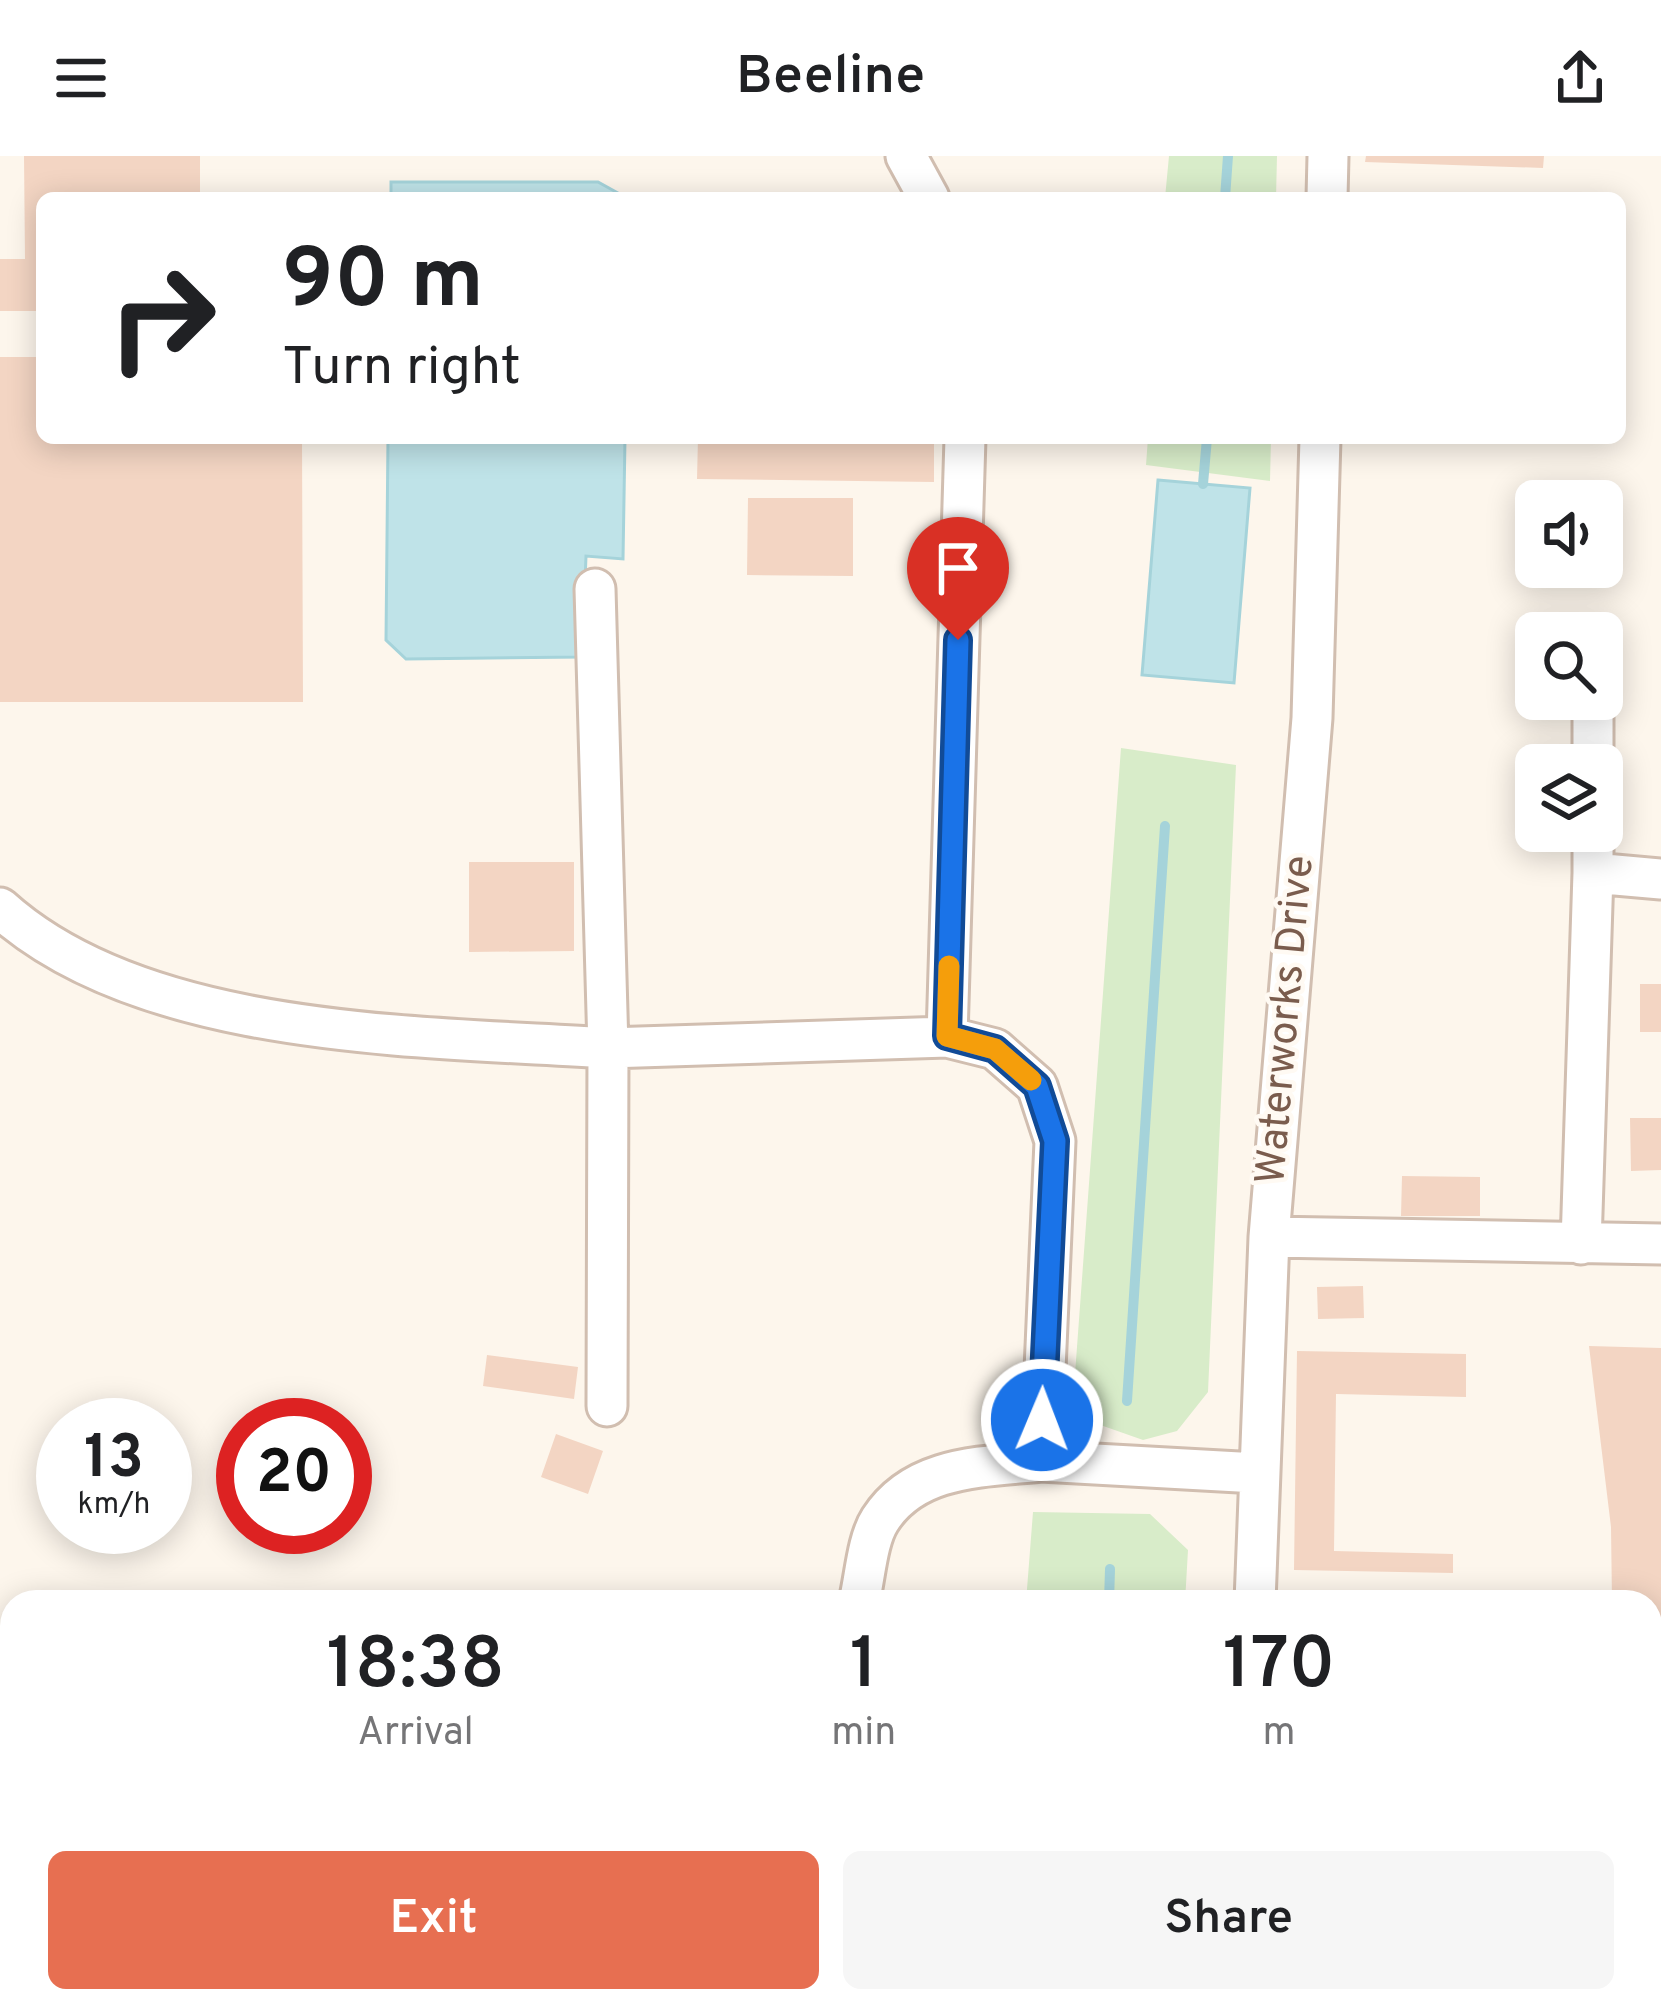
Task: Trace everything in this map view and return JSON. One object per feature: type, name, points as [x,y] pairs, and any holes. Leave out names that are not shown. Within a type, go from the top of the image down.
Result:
[{"type":"street","points":[[906,156],[926,192]]},
{"type":"street","points":[[1327,192],[1328,156]]},
{"type":"street","points":[[947,1036],[965,444]]},
{"type":"street","name":"Waterworks Drive","points":[[1255,1590],[1269,1237],[1312,718],[1320,444]]},
{"type":"street","points":[[595,589],[608,1048],[607,1406]]},
{"type":"street","points":[[1581,1244],[1593,852]]},
{"type":"street","points":[[1593,872],[1661,879]]},
{"type":"street","points":[[0,908],[28,933],[84,964],[182,998],[291,1024],[608,1048],[947,1036],[995,1049],[1037,1086],[1055,1141],[1042,1461]]},
{"type":"street","points":[[1269,1237],[1661,1244]]},
{"type":"street","points":[[862,1590],[879,1521],[918,1483],[960,1469],[1042,1461],[1257,1473]]},
{"type":"green space","points":[[1169,156],[1277,156],[1276,192],[1166,192]]},
{"type":"green space","points":[[1148,444],[1271,444],[1270,481],[1146,465]]},
{"type":"green space","points":[[1121,748],[1236,765],[1208,1392],[1177,1431],[1143,1440],[1072,1415]]},
{"type":"green space","points":[[1033,1512],[1150,1514],[1188,1550],[1186,1590],[1027,1590]]},
{"type":"water","points":[[391,182],[598,182],[616,192],[391,192]]},
{"type":"water","points":[[388,444],[625,444],[623,559],[586,556],[582,657],[406,659],[386,640]]},
{"type":"water","points":[[1158,480],[1250,488],[1234,683],[1142,675]]},
{"type":"building","points":[[24,156],[200,156],[200,192],[36,192],[36,311],[0,311],[0,259],[25,259]]},
{"type":"building","points":[[1366,156],[1544,156],[1543,168],[1365,162]]},
{"type":"building","points":[[0,357],[36,357],[36,444],[302,444],[303,702],[0,702]]},
{"type":"building","points":[[698,444],[934,444],[934,482],[697,479]]},
{"type":"building","points":[[748,498],[853,498],[853,576],[747,575]]},
{"type":"building","points":[[469,862],[574,862],[574,951],[469,952]]},
{"type":"building","points":[[1640,984],[1661,984],[1661,1032],[1640,1032]]},
{"type":"building","points":[[1630,1118],[1661,1118],[1661,1170],[1631,1171]]},
{"type":"building","points":[[1402,1176],[1480,1177],[1480,1216],[1401,1216]]},
{"type":"building","points":[[1363,1286],[1364,1318],[1318,1319],[1317,1287]]},
{"type":"building","points":[[1589,1346],[1661,1348],[1661,1590],[1612,1590],[1611,1527]]},
{"type":"building","points":[[1297,1351],[1466,1354],[1466,1397],[1336,1394],[1334,1551],[1453,1554],[1453,1573],[1294,1570]]},
{"type":"building","points":[[487,1355],[578,1367],[574,1399],[483,1386]]},
{"type":"building","points":[[556,1434],[603,1451],[588,1494],[541,1477]]},
{"type":"waterway","points":[[1225,192],[1228,156]]},
{"type":"waterway","points":[[1203,484],[1206,444]]},
{"type":"waterway","points":[[1127,1401],[1165,826]]},
{"type":"waterway","points":[[1109,1590],[1110,1569]]},
{"type":"slow traffic","points":[[949,966],[947,1036],[995,1049],[1031,1080]]},
{"type":"route","points":[[958,640],[947,1036],[995,1049],[1037,1086],[1055,1141],[1042,1420]]}]
